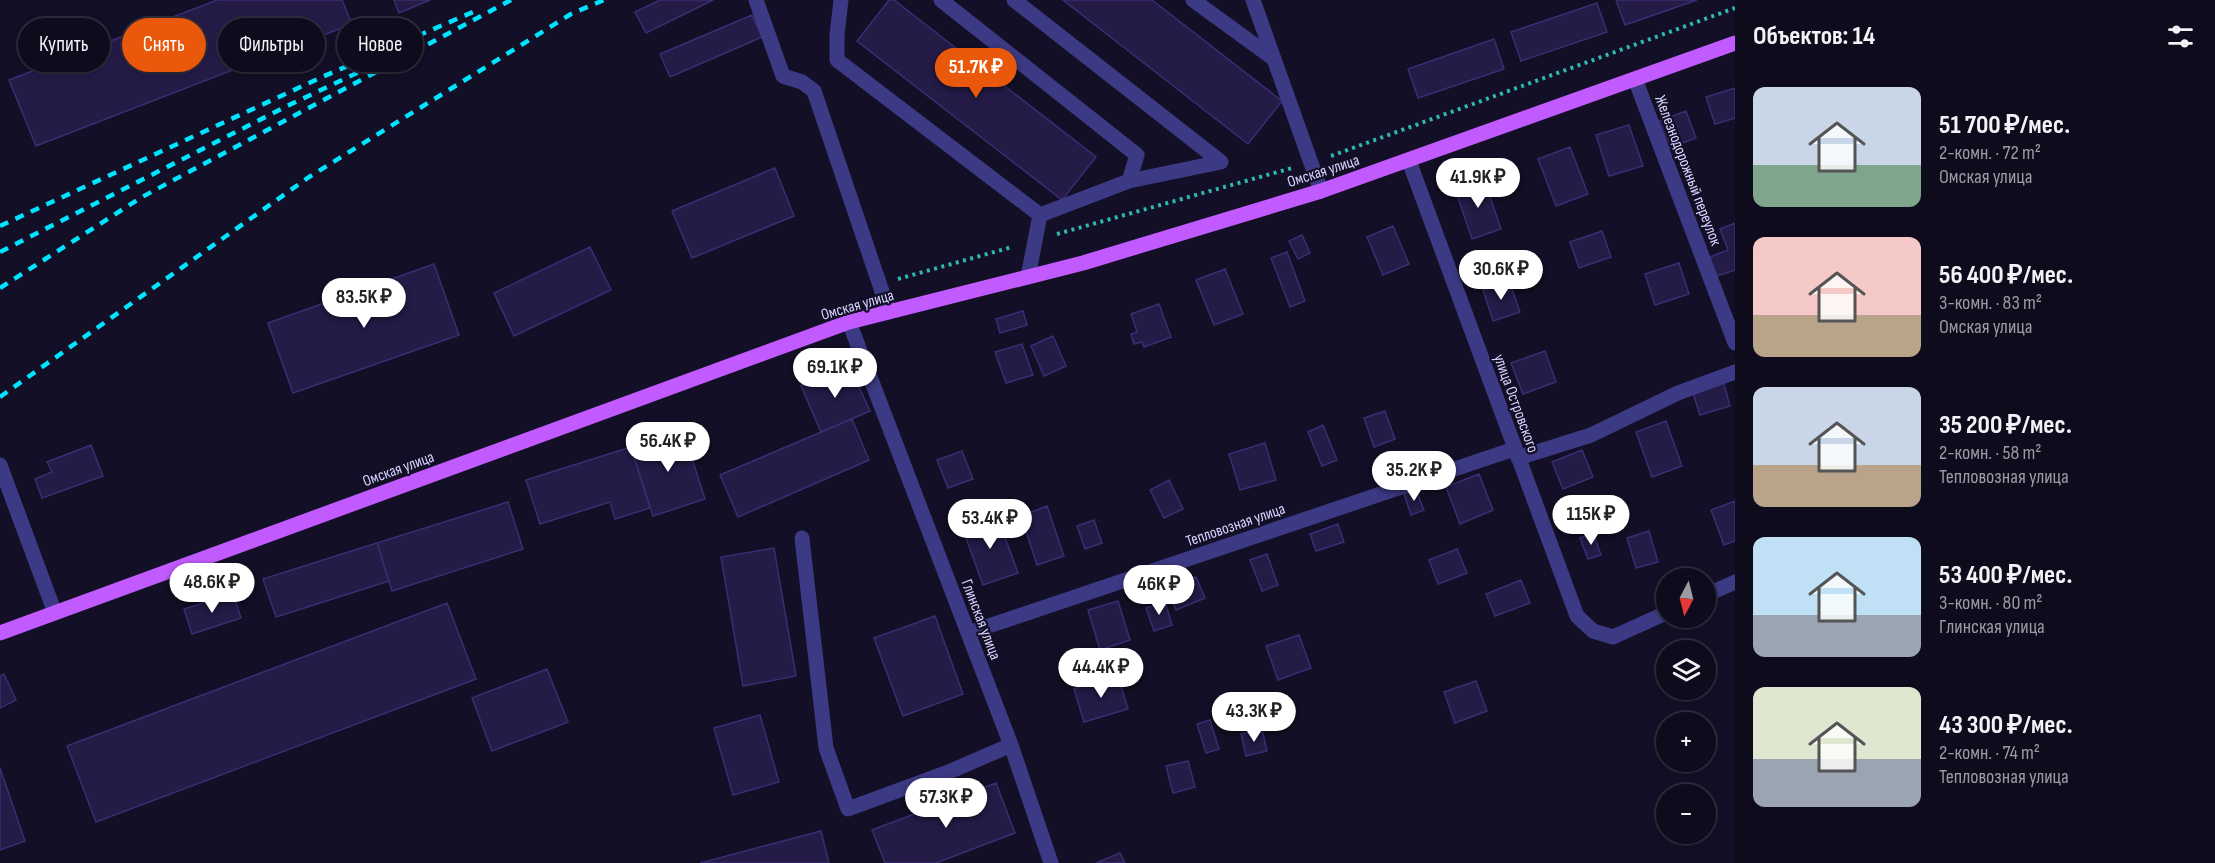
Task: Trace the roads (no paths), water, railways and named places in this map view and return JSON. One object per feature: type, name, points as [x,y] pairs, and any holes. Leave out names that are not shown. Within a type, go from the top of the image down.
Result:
[{"type":"main road","name":"Омская улица","points":[[0,633],[849,322],[1083,263],[1321,191],[1735,43]]},
{"type":"street","points":[[756,0],[783,76],[802,82],[814,92],[889,312]]},
{"type":"street","points":[[841,0],[837,60],[1040,215]]},
{"type":"street","points":[[941,0],[1137,156],[1129,181]]},
{"type":"street","points":[[1014,0],[1221,162],[1129,181],[1040,215]]},
{"type":"street","points":[[1193,0],[1274,59]]},
{"type":"street","points":[[1253,0],[1321,191]]},
{"type":"street","name":"Железнодорожный переулок","points":[[1635,79],[1735,343]]},
{"type":"street","name":"улица Островского","points":[[1409,160],[1577,616],[1593,631],[1613,637],[1656,618]]},
{"type":"street","points":[[1028,277],[1040,215]]},
{"type":"street","name":"Глинская улица","points":[[849,322],[1011,745],[1051,863]]},
{"type":"street","name":"Тепловозная улица","points":[[968,633],[1516,454],[1591,435],[1678,393],[1735,372]]},
{"type":"street","points":[[0,465],[55,613]]},
{"type":"street","points":[[802,538],[826,748],[848,809],[951,771],[1011,745]]},
{"type":"street","points":[[1716,591],[1735,582]]},
{"type":"railway","points":[[0,288],[142,197],[511,0]]},
{"type":"railway","points":[[0,397],[309,177],[571,14],[604,0]]},
{"type":"railway","points":[[0,226],[322,77],[473,12]]},
{"type":"railway","points":[[0,252],[285,107],[359,72]]}]
